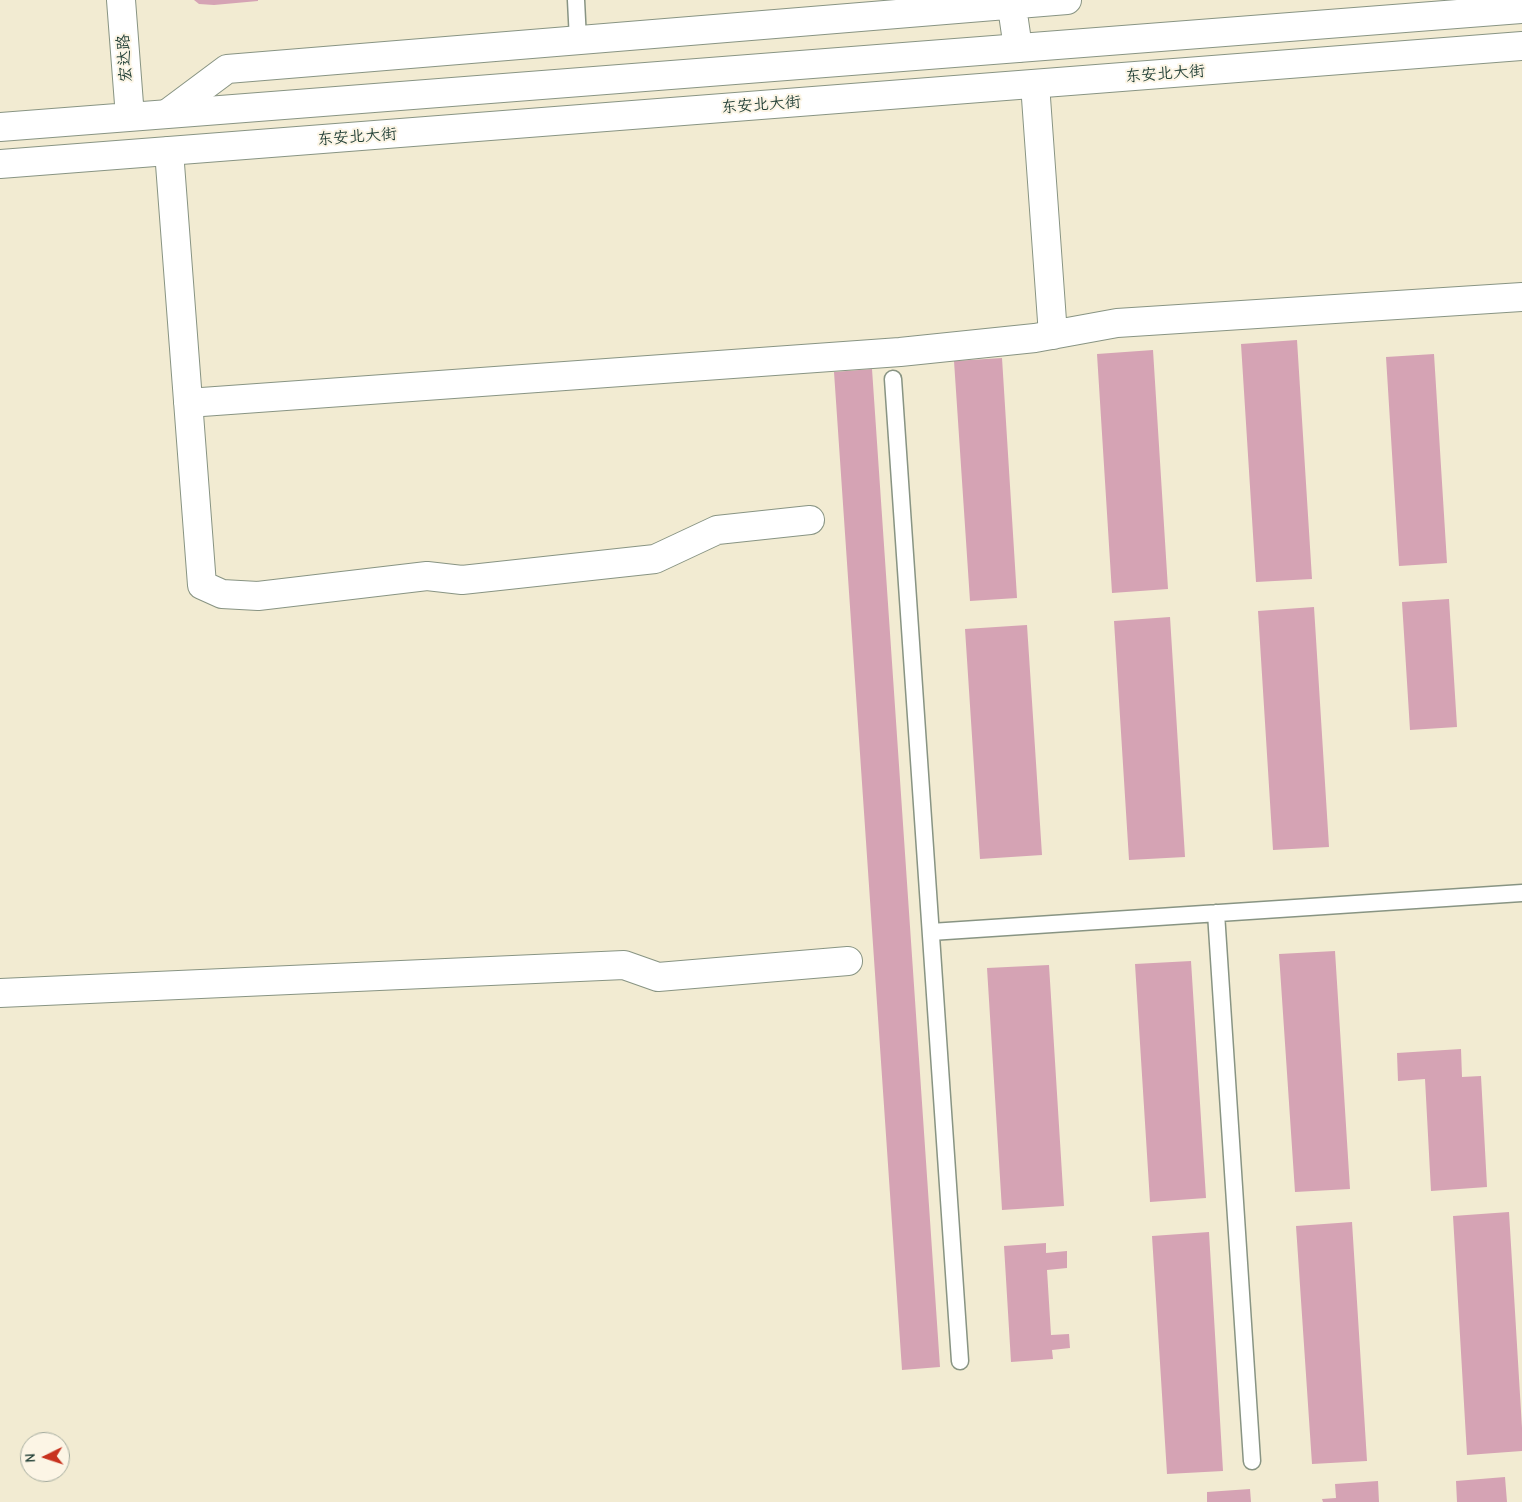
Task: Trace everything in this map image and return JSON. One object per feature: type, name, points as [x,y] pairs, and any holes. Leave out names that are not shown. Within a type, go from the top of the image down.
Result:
[{"type":"street","name":"宏达路","points":[[121,0],[130,117]]},
{"type":"street","points":[[168,114],[227,69],[1012,2],[1067,0]]},
{"type":"street","points":[[1012,2],[1018,48]]},
{"type":"street","points":[[0,127],[1522,9]]},
{"type":"street","name":"东安北大街","points":[[0,164],[1522,46]]},
{"type":"street","points":[[1036,84],[1052,335]]},
{"type":"street","points":[[169,151],[202,585],[222,594],[258,596],[428,576],[462,580],[654,560],[717,530],[810,520]]},
{"type":"street","points":[[188,403],[900,352],[1052,335],[1117,323],[1522,297]]},
{"type":"street","points":[[0,993],[624,965],[658,977],[848,960]]},
{"type":"lane","points":[[576,0],[578,40]]},
{"type":"lane","points":[[894,379],[960,1361]]},
{"type":"lane","points":[[931,932],[1522,893]]},
{"type":"lane","points":[[1216,913],[1252,1461]]},
{"type":"building","points":[[194,0],[258,1],[214,5],[199,4]]},
{"type":"building","points":[[1297,340],[1312,579],[1256,582],[1241,344]]},
{"type":"building","points":[[1153,350],[1168,589],[1112,593],[1097,354]]},
{"type":"building","points":[[1434,354],[1447,563],[1399,566],[1386,357]]},
{"type":"building","points":[[1002,358],[1017,598],[970,601],[954,361]]},
{"type":"building","points":[[872,369],[940,1367],[902,1370],[834,372]]},
{"type":"building","points":[[1449,599],[1457,727],[1410,730],[1402,602]]},
{"type":"building","points":[[1314,607],[1329,847],[1273,850],[1258,611]]},
{"type":"building","points":[[1170,617],[1185,857],[1129,860],[1114,621]]},
{"type":"building","points":[[1027,625],[1042,855],[980,859],[965,629]]},
{"type":"building","points":[[1335,951],[1350,1189],[1295,1192],[1279,954]]},
{"type":"building","points":[[1191,961],[1206,1198],[1150,1202],[1135,964]]},
{"type":"building","points":[[1049,965],[1064,1206],[1002,1210],[987,968]]},
{"type":"building","points":[[1461,1049],[1462,1077],[1481,1076],[1487,1187],[1431,1191],[1425,1079],[1398,1081],[1397,1053]]},
{"type":"building","points":[[1509,1212],[1522,1451],[1467,1455],[1453,1216]]},
{"type":"building","points":[[1352,1222],[1367,1461],[1312,1464],[1296,1226]]},
{"type":"building","points":[[1209,1232],[1223,1471],[1167,1474],[1152,1236]]},
{"type":"building","points":[[1046,1243],[1046,1253],[1067,1251],[1067,1268],[1047,1270],[1051,1335],[1069,1334],[1070,1348],[1052,1350],[1053,1359],[1011,1362],[1004,1246]]},
{"type":"building","points":[[1505,1477],[1507,1502],[1457,1502],[1456,1481]]},
{"type":"building","points":[[1378,1481],[1379,1502],[1323,1502],[1322,1499],[1336,1498],[1335,1484]]},
{"type":"building","points":[[1250,1489],[1251,1502],[1207,1502],[1207,1492]]}]
